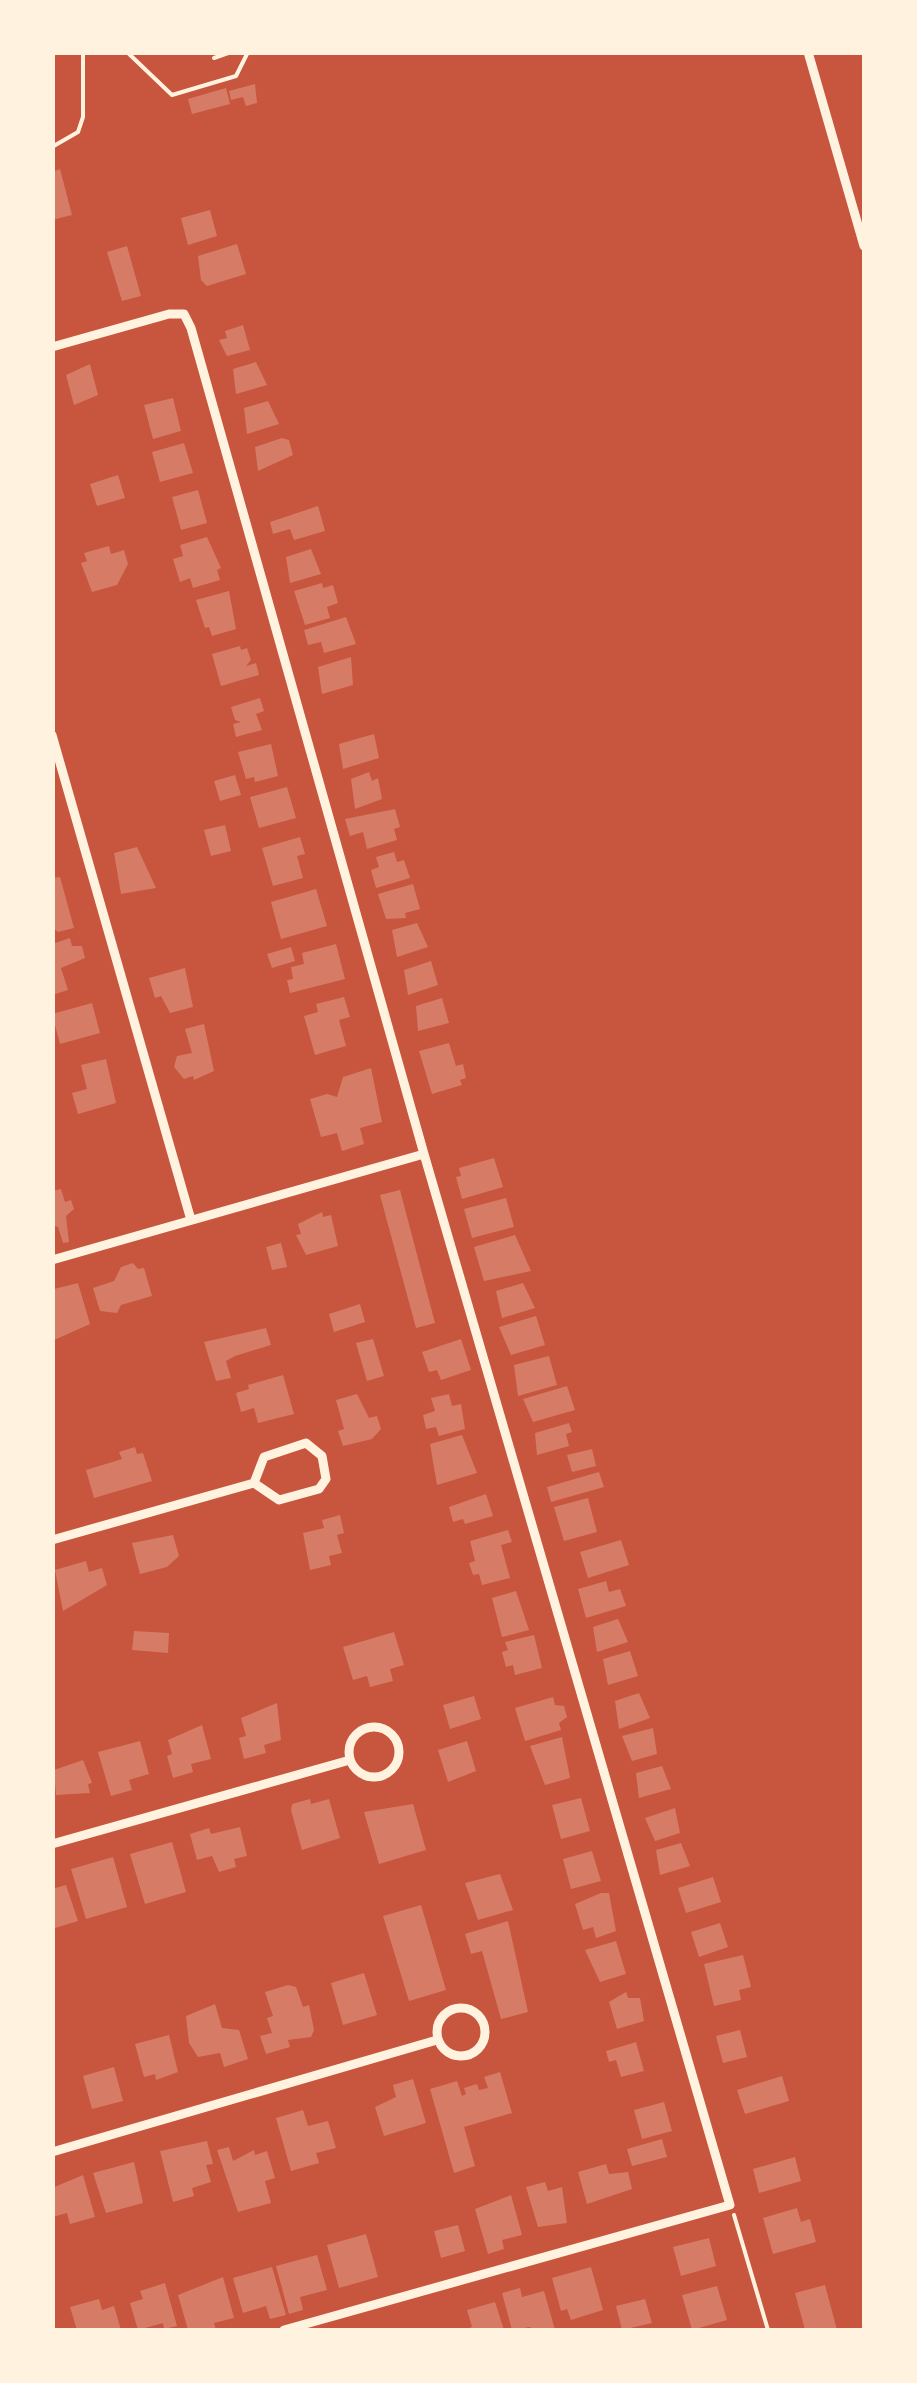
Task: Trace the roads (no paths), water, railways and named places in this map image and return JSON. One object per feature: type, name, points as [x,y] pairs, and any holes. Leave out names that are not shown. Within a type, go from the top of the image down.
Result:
[{"type":"street","points":[[808,52],[864,246]]},
{"type":"street","points":[[52,347],[169,314],[184,314],[730,2205],[284,2330]]},
{"type":"street","points":[[52,734],[191,1220]]},
{"type":"street","points":[[52,1260],[424,1154]]},
{"type":"street","points":[[52,1540],[254,1483],[279,1500],[314,1493],[326,1479],[322,1456],[306,1443],[275,1450],[264,1457],[254,1483]]},
{"type":"street","points":[[382,1729],[397,1744],[395,1766],[386,1774],[365,1776],[350,1760],[349,1749],[361,1731],[382,1729]]},
{"type":"street","points":[[52,1844],[350,1760]]},
{"type":"street","points":[[470,2009],[485,2024],[482,2046],[474,2054],[452,2056],[437,2040],[440,2018],[449,2011],[470,2009]]},
{"type":"street","points":[[52,2152],[437,2040]]},
{"type":"lane","points":[[52,147],[78,132],[83,117],[82,52]]},
{"type":"lane","points":[[127,52],[172,96],[236,76],[248,52]]},
{"type":"lane","points":[[214,58],[232,52]]}]
